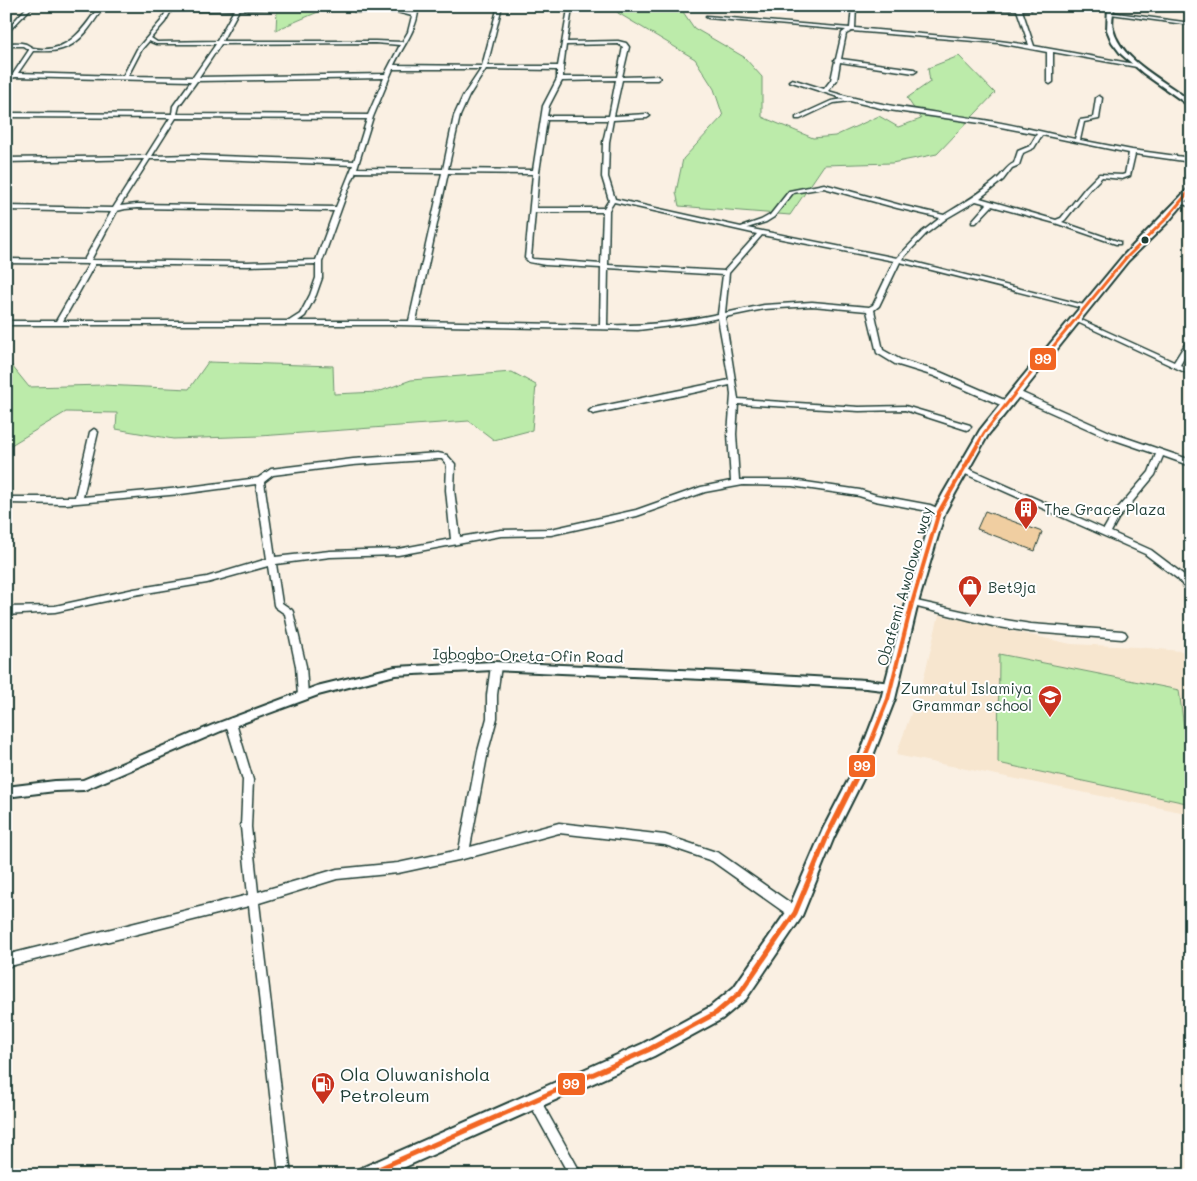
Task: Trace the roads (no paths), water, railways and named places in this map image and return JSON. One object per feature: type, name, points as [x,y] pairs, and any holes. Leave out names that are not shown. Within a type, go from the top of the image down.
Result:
[{"type":"main road","name":"Obafemi Awolowo way","points":[[364,1175],[648,1050],[716,1013],[740,993],[795,913],[828,834],[860,771],[891,687],[912,602],[939,512],[984,433],[1006,404],[1125,259],[1186,203],[1191,189]]},
{"type":"street","points":[[6,33],[31,6]]},
{"type":"street","points":[[6,44],[24,45],[32,49],[68,46],[82,32],[102,6]]},
{"type":"street","points":[[412,324],[457,116],[466,96],[484,68],[500,6]]},
{"type":"street","points":[[852,28],[854,6]]},
{"type":"street","points":[[881,6],[1019,9],[1029,9],[1032,6]]},
{"type":"street","points":[[1111,6],[1110,29],[1121,50],[1137,65],[1183,98],[1191,106]]},
{"type":"street","points":[[125,77],[140,48],[171,8],[272,8]]},
{"type":"street","points":[[58,323],[115,210],[174,116],[176,106],[219,44],[237,8]]},
{"type":"street","points":[[570,9],[560,68],[560,79],[549,98],[544,118],[536,172],[528,258],[531,261],[545,263],[726,272]]},
{"type":"street","points":[[1019,9],[1032,48]]},
{"type":"street","points":[[288,324],[302,315],[319,278],[319,262],[337,209],[354,170],[370,117],[391,67],[410,32],[416,13],[356,11]]},
{"type":"street","points":[[1111,13],[1191,24]]},
{"type":"street","points":[[708,17],[999,42],[1137,65]]},
{"type":"street","points":[[825,91],[834,80],[844,33],[852,28]]},
{"type":"street","points":[[148,39],[156,43],[375,42],[402,44]]},
{"type":"street","points":[[564,44],[624,44],[626,53],[606,142],[605,177],[612,200],[606,210],[603,328]]},
{"type":"street","points":[[16,75],[32,49]]},
{"type":"street","points":[[1050,51],[1050,82]]},
{"type":"street","points":[[837,60],[914,71]]},
{"type":"street","points":[[391,67],[560,68]]},
{"type":"street","points":[[6,77],[16,75],[195,79],[388,76]]},
{"type":"street","points":[[560,79],[657,78]]},
{"type":"street","points":[[792,81],[853,100],[889,108],[980,121],[1132,152],[1191,160]]},
{"type":"street","points":[[1077,141],[1082,121],[1096,120],[1099,98]]},
{"type":"street","points":[[798,118],[838,101],[853,100]]},
{"type":"street","points":[[6,115],[370,117]]},
{"type":"street","points":[[544,118],[647,116]]},
{"type":"street","points":[[6,323],[412,324],[638,328],[721,316],[764,307],[812,304],[870,309],[876,306],[898,260],[924,234],[945,217],[1001,179],[1010,167],[1016,164],[1020,152],[1032,147],[1040,133]]},
{"type":"street","points":[[1057,222],[1101,175],[1128,176],[1132,152]]},
{"type":"street","points":[[6,160],[191,157],[356,163]]},
{"type":"street","points":[[354,170],[536,172]]},
{"type":"street","points":[[741,228],[764,221],[773,216],[791,192],[824,186],[899,207],[945,217]]},
{"type":"street","points":[[974,199],[1057,222],[1118,243]]},
{"type":"street","points":[[612,200],[761,233],[898,260],[1086,306]]},
{"type":"street","points":[[974,222],[991,203]]},
{"type":"street","points":[[6,208],[115,210],[137,206],[337,209]]},
{"type":"street","points":[[532,210],[606,210]]},
{"type":"street","points":[[735,483],[732,434],[734,401],[721,316],[726,272],[761,233]]},
{"type":"street","points":[[6,261],[248,264],[319,262]]},
{"type":"street","points":[[870,309],[880,351],[898,362],[937,374],[1006,404]]},
{"type":"street","points":[[1075,319],[1191,372]]},
{"type":"street","points":[[1176,365],[1191,340]]},
{"type":"street","points":[[593,411],[732,382]]},
{"type":"street","points":[[1015,393],[1109,436],[1191,463]]},
{"type":"street","points":[[734,401],[859,409],[906,408],[968,427]]},
{"type":"street","points":[[78,500],[94,432]]},
{"type":"street","points":[[1106,533],[1114,517],[1152,473],[1161,452]]},
{"type":"street","points":[[6,500],[78,500],[180,491],[260,481],[271,472],[325,465],[362,461],[444,457],[450,464],[450,490],[456,542]]},
{"type":"street","points":[[964,470],[1148,552],[1181,577],[1191,590]]},
{"type":"street","points":[[260,481],[278,605],[288,612],[296,637],[304,696]]},
{"type":"street","points":[[6,611],[55,609],[134,592],[207,580],[273,561],[330,554],[398,552],[501,533],[551,532],[637,513],[704,489],[735,483],[792,483],[860,493],[875,498],[917,505],[939,512]]},
{"type":"street","points":[[912,602],[993,622],[1031,628],[1122,635]]},
{"type":"street","points":[[463,854],[483,751],[492,718],[492,695],[496,666]]},
{"type":"street","name":"Igbogbo-Oreta-Ofin Road","points":[[6,792],[55,786],[84,785],[232,722],[317,691],[395,671],[438,667],[496,666],[672,673],[891,687]]},
{"type":"street","points":[[232,722],[248,780],[246,827],[285,1175]]},
{"type":"street","points":[[6,961],[254,900],[337,874],[398,868],[463,854],[559,828],[665,840],[715,857],[795,913]]},
{"type":"street","points":[[534,1100],[576,1175]]},
{"type":"place","name":"The Grace Plaza","points":[[1026,530]]},
{"type":"place","name":"Bet9ja","points":[[970,608]]},
{"type":"place","name":"Zumratul Islamiya Grammar school","points":[[1050,718]]},
{"type":"place","name":"Ola Oluwanishola Petroleum","points":[[323,1105]]}]
